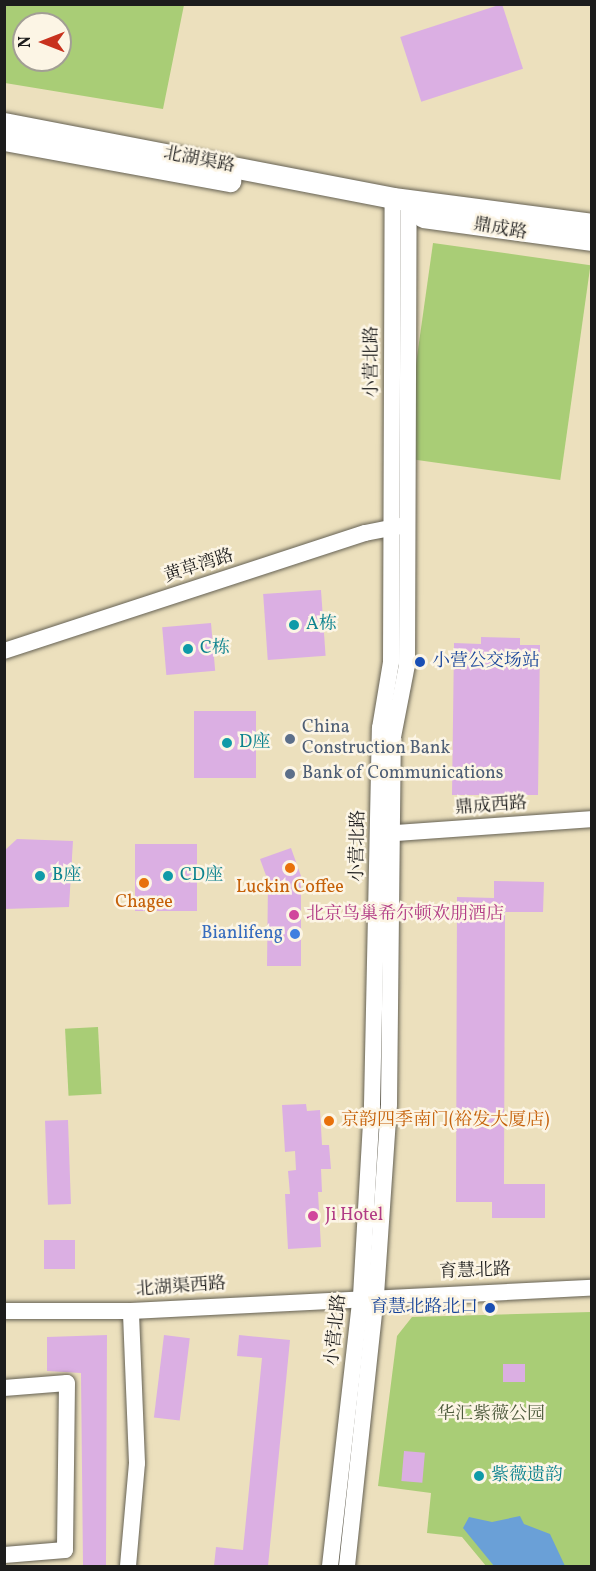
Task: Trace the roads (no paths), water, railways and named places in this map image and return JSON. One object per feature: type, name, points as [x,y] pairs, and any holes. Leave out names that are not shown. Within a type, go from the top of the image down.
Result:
[{"type":"main road","name":"北湖渠路","points":[[4,123],[401,206]]},
{"type":"main road","name":"北湖渠路","points":[[4,140],[401,206]]},
{"type":"main road","name":"鼎成路","points":[[401,206],[591,224]]},
{"type":"main road","name":"鼎成路","points":[[401,206],[541,237],[591,240]]},
{"type":"street","name":"小营北路","points":[[347,1566],[368,1296],[386,833],[380,729],[391,662],[399,527],[401,206]]},
{"type":"street","name":"黄草湾路","points":[[4,651],[365,533],[399,527]]},
{"type":"street","name":"鼎成西路","points":[[386,833],[591,819]]},
{"type":"street","name":"育慧北路","points":[[368,1296],[591,1288]]},
{"type":"street","name":"小营北路","points":[[330,1566],[368,1296]]},
{"type":"street","name":"北湖渠西路","points":[[4,1311],[131,1311],[368,1296]]},
{"type":"street","points":[[128,1566],[136,1463],[131,1311]]},
{"type":"street","points":[[4,1388],[67,1383],[65,1550],[4,1555]]},
{"type":"water","points":[[520,1516],[524,1524],[550,1534],[565,1566],[494,1566],[463,1528],[469,1517],[492,1522]]},
{"type":"place","name":"A栋","points":[[294,625]]},
{"type":"place","name":"C栋","points":[[188,649]]},
{"type":"place","name":"小营公交场站","points":[[420,662]]},
{"type":"place","name":"China Construction Bank","points":[[290,739]]},
{"type":"place","name":"D座","points":[[227,743]]},
{"type":"place","name":"Bank of Communications","points":[[290,774]]},
{"type":"place","name":"Luckin Coffee","points":[[290,868]]},
{"type":"place","name":"B座","points":[[40,876]]},
{"type":"place","name":"CD座","points":[[168,876]]},
{"type":"place","name":"Chagee","points":[[144,883]]},
{"type":"place","name":"北京鸟巢希尔顿欢朋酒店","points":[[294,915]]},
{"type":"place","name":"Bianlifeng","points":[[295,934]]},
{"type":"place","name":"京韵四季南门(裕发大厦店)","points":[[329,1121]]},
{"type":"place","name":"Ji Hotel","points":[[313,1216]]},
{"type":"place","name":"育慧北路北口","points":[[490,1308]]},
{"type":"place","name":"紫薇遗韵","points":[[479,1476]]},
{"type":"park label","name":"华汇紫薇公园","points":[[491,1415]]}]
